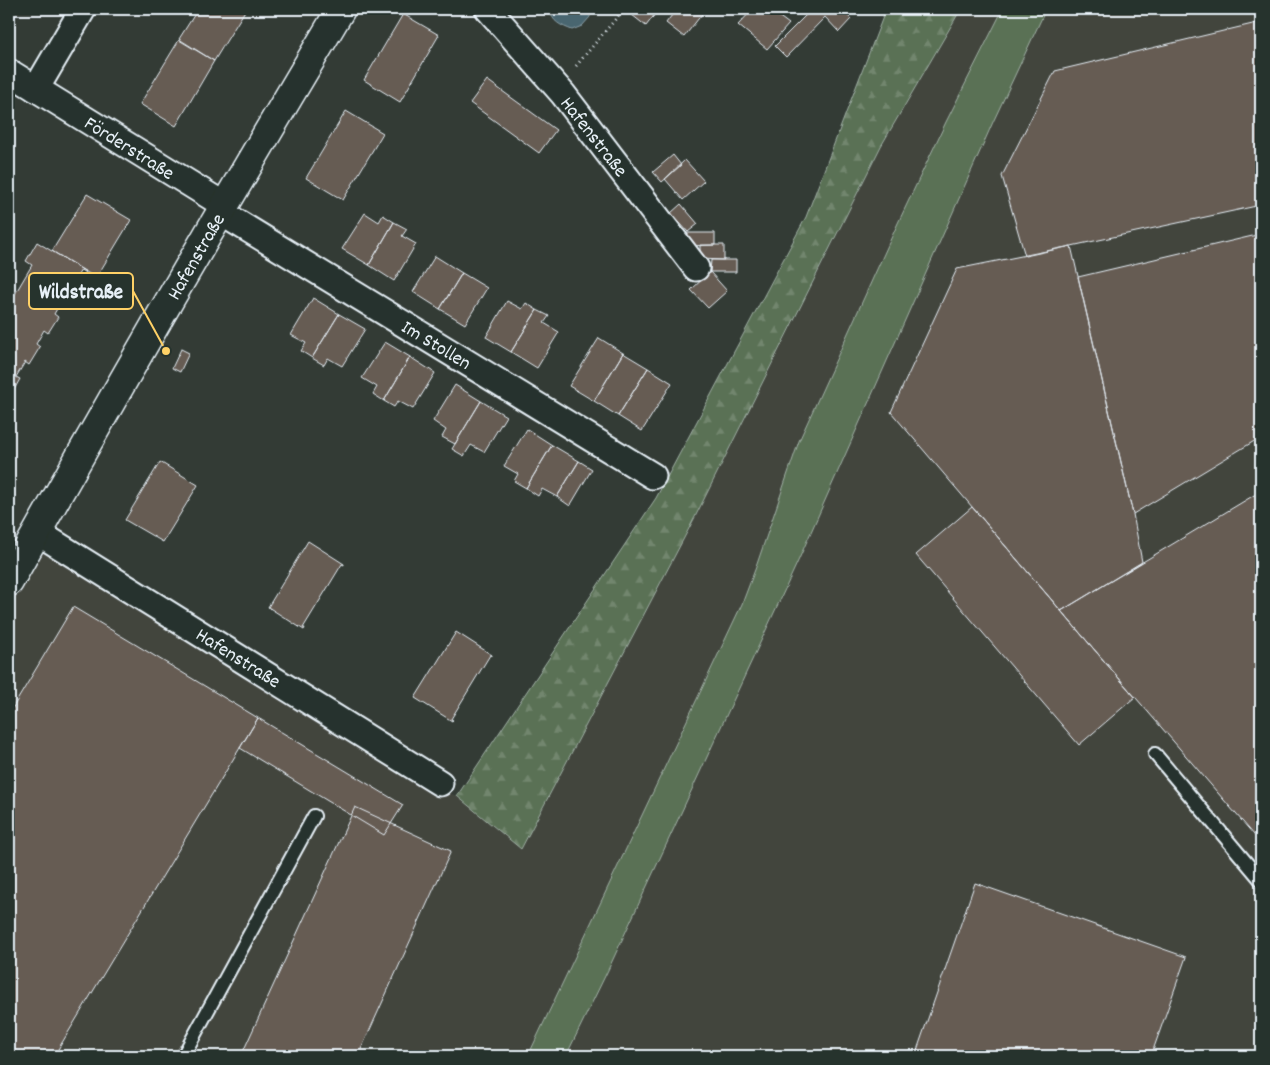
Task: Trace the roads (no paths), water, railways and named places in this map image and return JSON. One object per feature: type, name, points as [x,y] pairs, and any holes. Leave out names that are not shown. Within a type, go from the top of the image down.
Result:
[{"type":"street","points":[[36,89],[83,9]]},
{"type":"street","name":"Hafenstraße","points":[[9,582],[222,209],[341,9]]},
{"type":"street","name":"Hafenstraße","points":[[488,9],[557,88],[696,268]]},
{"type":"street","name":"Förderstraße","points":[[9,72],[222,209]]},
{"type":"street","name":"Im Stollen","points":[[222,209],[653,476]]},
{"type":"street","name":"Hafenstraße","points":[[37,532],[440,783]]},
{"type":"lane","points":[[1155,754],[1261,880]]},
{"type":"lane","points":[[183,1056],[314,816]]},
{"type":"water","points":[[550,9],[590,9],[590,17],[582,26],[572,30],[555,20]]},
{"type":"place","name":"Wildstraße","points":[[166,351]]}]
